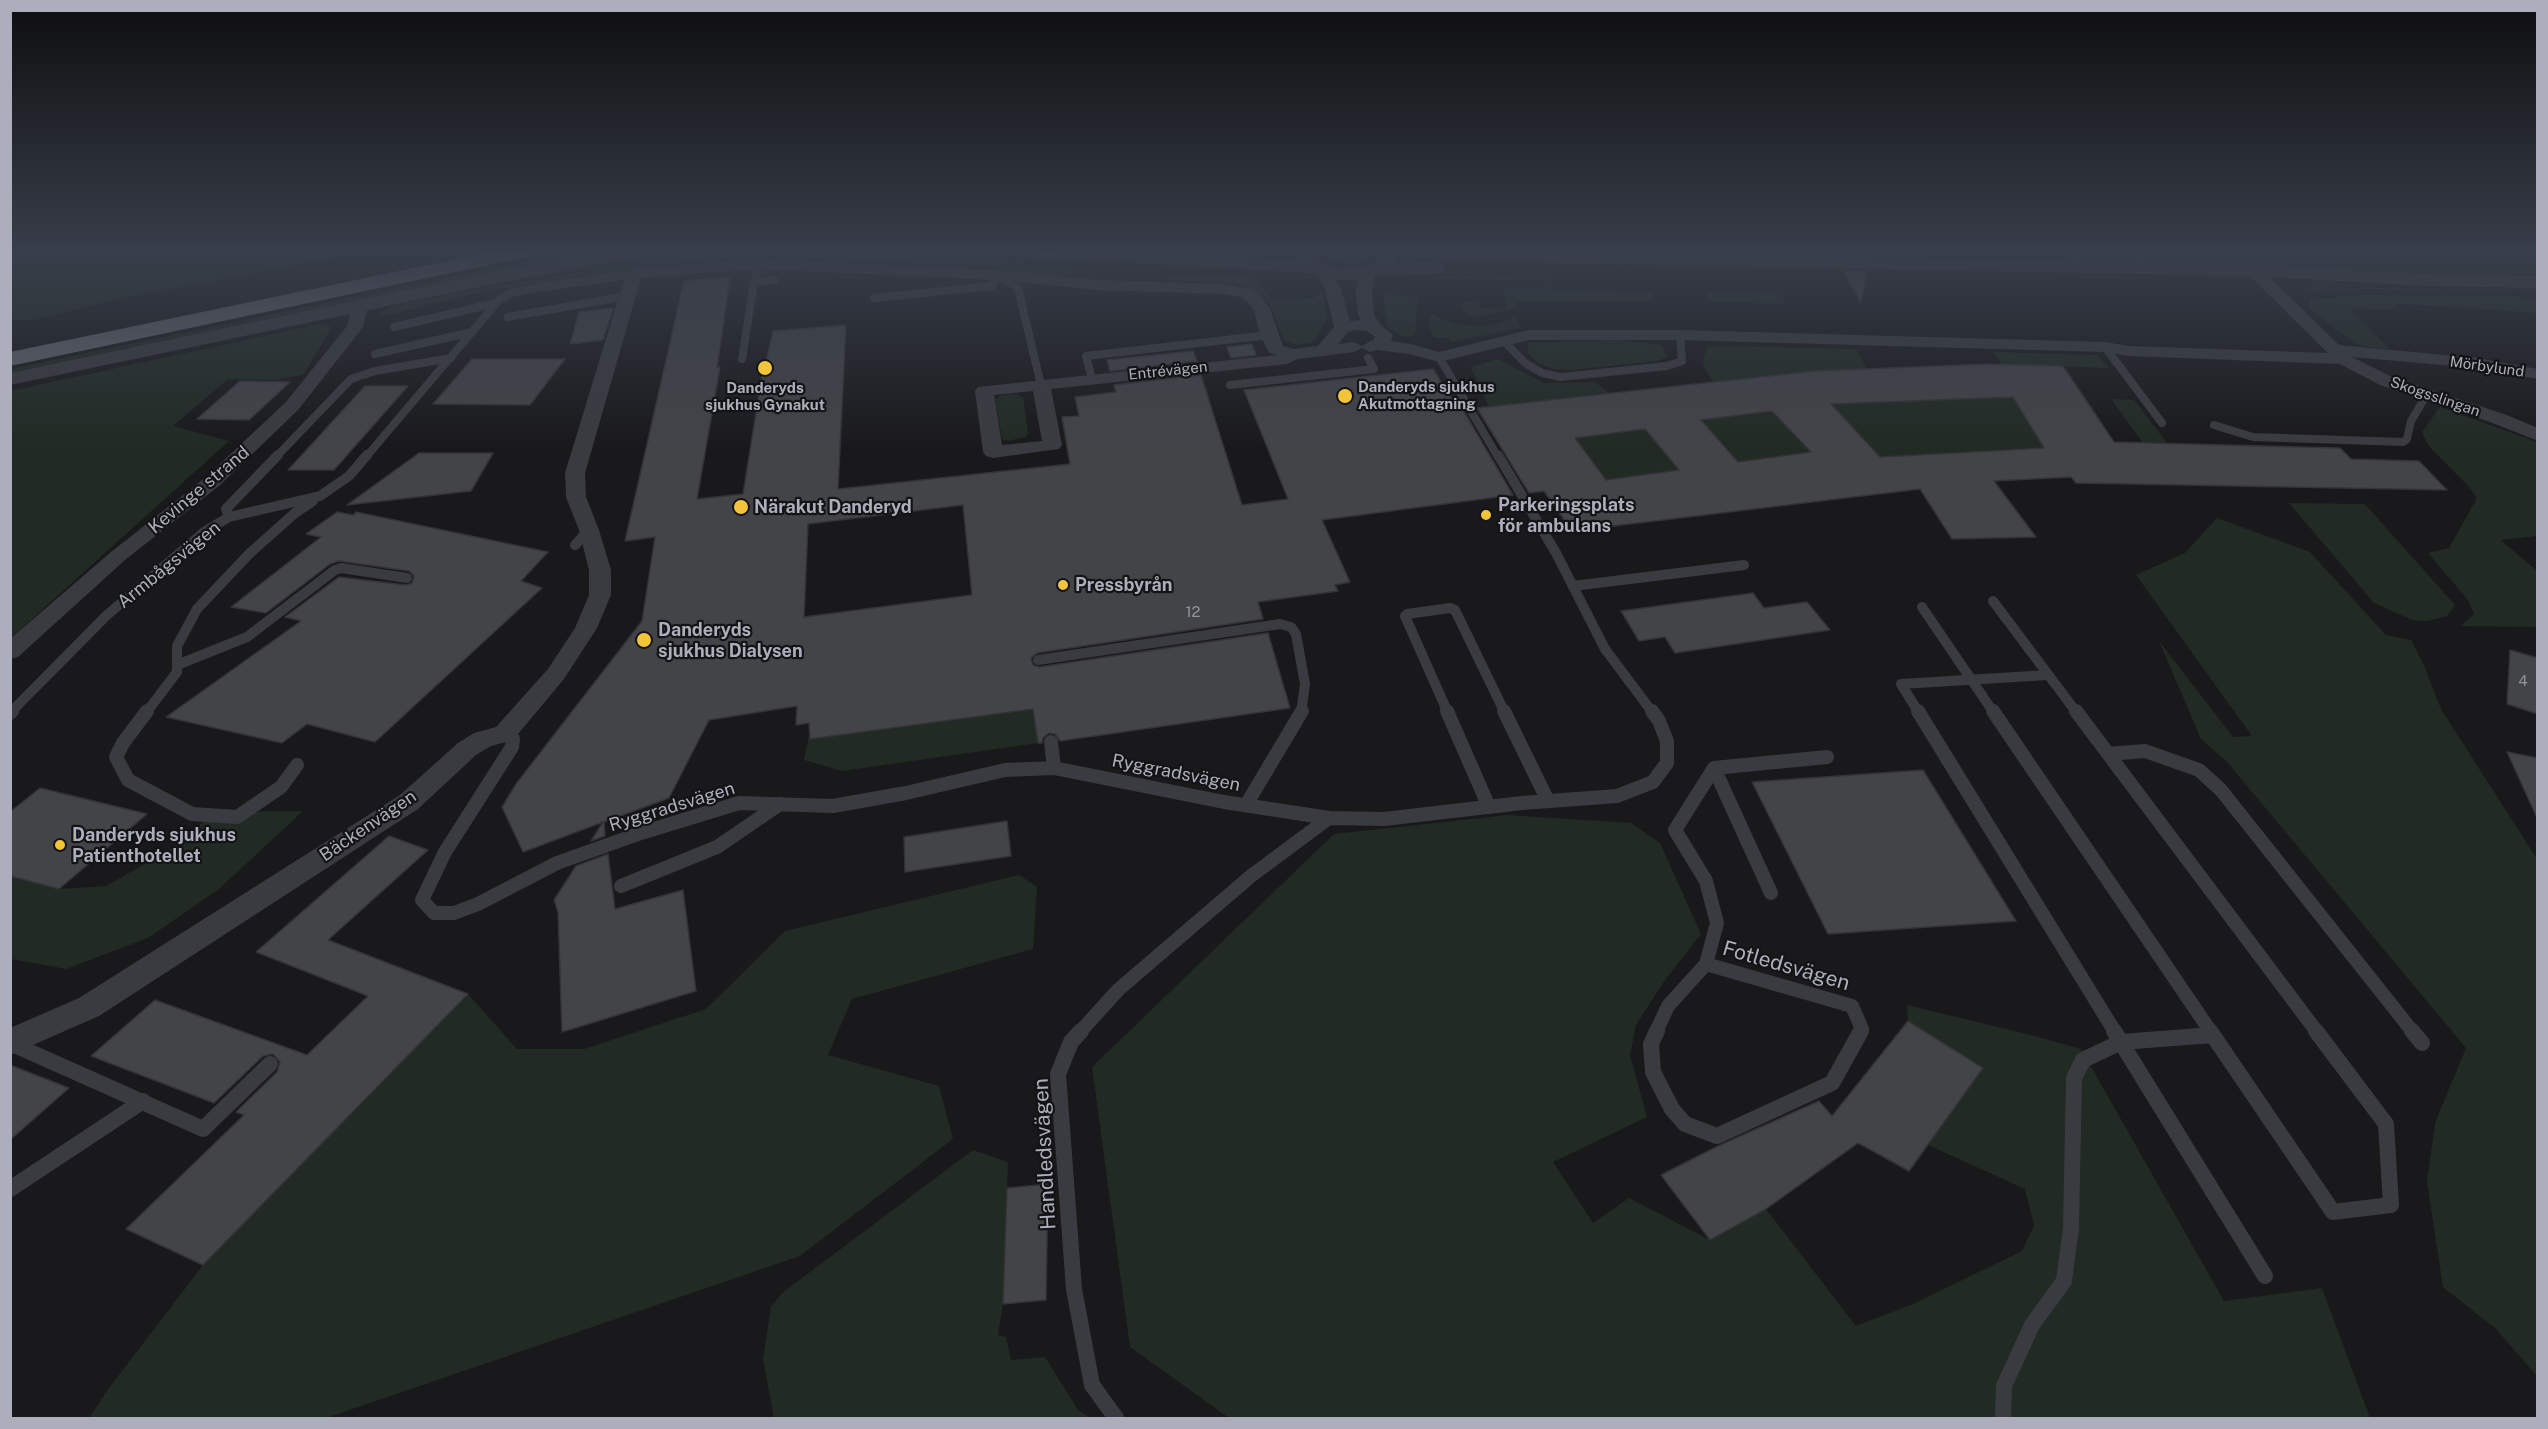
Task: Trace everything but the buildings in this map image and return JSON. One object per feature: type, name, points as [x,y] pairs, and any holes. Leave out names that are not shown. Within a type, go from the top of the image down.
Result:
[{"type":"highway","points":[[10,339],[117,317]]},
{"type":"highway","points":[[10,359],[212,317]]},
{"type":"street","points":[[10,379],[309,317]]},
{"type":"street","name":"Kevinge strand","points":[[10,652],[117,556],[213,481],[250,448],[292,406],[355,327],[359,317]]},
{"type":"street","points":[[504,734],[556,674],[586,628],[600,595],[600,570],[589,530],[576,497],[576,473],[621,317]]},
{"type":"street","points":[[1264,317],[1276,349],[1293,354],[1370,344]]},
{"type":"street","points":[[1338,317],[1341,343],[1411,349],[1438,357],[1529,335],[1680,334],[2105,347],[2129,351],[2341,355]]},
{"type":"street","points":[[1366,317],[1370,344]]},
{"type":"street","points":[[2302,317],[2341,355]]},
{"type":"street","points":[[1324,350],[1340,332],[1355,325],[1370,344]]},
{"type":"street","name":"Entrévägen","points":[[1041,385],[1052,445],[993,452],[984,391],[1287,359],[1293,354]]},
{"type":"street","name":"Mörbylund","points":[[2341,355],[2477,363],[2538,374]]},
{"type":"street","name":"Skogsslingan","points":[[2341,355],[2386,381],[2497,418],[2538,435]]},
{"type":"street","name":"Bäckenvägen","points":[[10,1042],[89,1007],[410,802],[467,749],[483,739],[504,734]]},
{"type":"lane","points":[[394,327],[438,317]]},
{"type":"lane","name":"Armbågsvägen","points":[[10,713],[105,616],[204,532],[229,517],[320,496],[349,476],[485,317]]},
{"type":"lane","points":[[742,359],[749,317]]},
{"type":"lane","points":[[1025,317],[1041,385]]},
{"type":"lane","points":[[375,354],[472,332]]},
{"type":"lane","points":[[1504,341],[1525,363],[1542,374],[1561,377],[1666,366],[1682,361],[1680,334]]},
{"type":"lane","points":[[1092,379],[1086,356],[1269,335]]},
{"type":"lane","points":[[1230,385],[1374,369],[1370,344]]},
{"type":"lane","points":[[2105,347],[2162,423]]},
{"type":"lane","name":"Ryggradsvägen","points":[[504,734],[513,739],[512,747],[445,852],[422,900],[434,913],[454,913],[478,904],[557,863],[640,833],[740,802],[833,806],[906,793],[1005,770],[1054,768],[1246,805],[1329,818],[1384,819],[1548,801],[1617,796],[1653,782],[1667,763],[1667,741],[1659,722],[1605,649],[1557,553],[1438,357]]},
{"type":"lane","points":[[229,517],[226,509],[351,379],[375,371],[451,358]]},
{"type":"lane","points":[[2214,425],[2253,436],[2403,442],[2408,439],[2411,421],[2426,396]]},
{"type":"lane","points":[[297,765],[281,787],[237,817],[192,814],[128,780],[116,757],[123,743],[177,672],[177,646],[197,609],[250,553],[295,513],[320,496]]},
{"type":"lane","points":[[574,545],[589,530]]},
{"type":"lane","points":[[1573,586],[1744,565]]},
{"type":"lane","points":[[177,664],[247,637],[340,568],[407,578]]},
{"type":"lane","points":[[1922,607],[2333,1212],[2391,1205],[2386,1124],[1993,601]]},
{"type":"lane","points":[[1489,807],[1405,616],[1407,614],[1450,608],[1455,610],[1548,801]]},
{"type":"lane","points":[[1038,660],[1280,624],[1291,627],[1296,634],[1305,684],[1302,712],[1246,805]]},
{"type":"lane","points":[[2049,675],[1900,684],[2265,1276]]},
{"type":"lane","points":[[1051,742],[1054,768]]},
{"type":"lane","points":[[2108,754],[2145,752],[2199,770],[2221,790],[2422,1042]]},
{"type":"lane","points":[[1771,893],[1714,768],[1827,757]]},
{"type":"lane","name":"Fotledsvägen","points":[[1706,964],[1852,1006],[1862,1029],[1832,1083],[1717,1136],[1685,1124],[1672,1109],[1653,1072],[1651,1044],[1668,1006],[1706,964],[1717,923],[1706,881],[1675,830],[1714,768]]},
{"type":"lane","points":[[621,886],[717,847],[780,804]]},
{"type":"lane","name":"Handledsvägen","points":[[1116,1419],[1092,1384],[1074,1289],[1058,1074],[1071,1042],[1119,990],[1251,876],[1329,818]]},
{"type":"lane","points":[[2003,1419],[2004,1386],[2032,1325],[2064,1281],[2071,1228],[2074,1078],[2082,1060],[2121,1042],[2213,1035]]},
{"type":"lane","points":[[10,1042],[204,1129],[270,1065]]},
{"type":"lane","points":[[10,1189],[143,1101]]},
{"type":"shaded area","points":[[11,317],[47,317],[34,320],[11,320]]},
{"type":"shaded area","points":[[260,317],[284,317],[11,373],[10,369]]},
{"type":"shaded area","points":[[1275,317],[1327,317],[1314,342],[1298,345],[1284,341]]},
{"type":"shaded area","points":[[1386,317],[1416,317],[1415,333],[1410,337],[1401,336],[1387,327]]},
{"type":"shaded area","points":[[1430,317],[1437,317],[1455,324],[1476,326],[1494,325],[1516,317],[1520,328],[1452,342],[1448,338],[1436,338],[1429,327]]},
{"type":"shaded area","points":[[2319,317],[2358,317],[2389,348],[2381,349],[2356,344]]},
{"type":"shaded area","points":[[320,324],[332,327],[303,375],[276,380],[228,379],[173,426],[229,441],[11,638],[11,391]]},
{"type":"shaded area","points":[[1617,340],[1662,345],[1667,357],[1657,361],[1572,370],[1553,369],[1538,363],[1527,352],[1529,343]]},
{"type":"shaded area","points":[[1708,347],[1856,349],[1867,369],[1814,371],[1713,382],[1704,367],[1703,359]]},
{"type":"shaded area","points":[[1993,352],[2097,355],[2109,368],[2002,364]]},
{"type":"shaded area","points":[[1498,359],[1544,383],[1595,382],[1609,393],[1489,407],[1471,367]]},
{"type":"shaded area","points":[[1016,394],[1023,397],[1028,433],[1026,437],[1008,441],[1002,439],[995,400],[1002,395]]},
{"type":"shaded area","points":[[2013,397],[2044,448],[1880,457],[1831,404]]},
{"type":"shaded area","points":[[2111,399],[2134,400],[2167,443],[2142,442]]},
{"type":"shaded area","points":[[2440,407],[2537,442],[2537,536],[2501,540],[2537,571],[2537,627],[2461,626],[2474,614],[2468,600],[2428,553],[2449,548],[2477,498],[2428,445],[2422,432]]},
{"type":"shaded area","points":[[1772,411],[1811,452],[1738,462],[1701,420]]},
{"type":"shaded area","points":[[1645,429],[1679,470],[1606,480],[1575,438]]},
{"type":"shaded area","points":[[2289,503],[2365,504],[2455,605],[2447,616],[2427,621],[2412,620],[2374,603]]},
{"type":"shaded area","points":[[2217,518],[2310,552],[2386,635],[2411,640],[2424,665],[2441,709],[2537,859],[2537,1376],[2496,1329],[2443,1287],[2427,1182],[2435,1123],[2466,1048],[2227,762],[2201,739],[2159,641],[2233,737],[2252,736],[2136,575],[2185,553]]},
{"type":"shaded area","points":[[1033,709],[1038,743],[842,771],[804,760],[809,736]]},
{"type":"shaded area","points":[[303,811],[219,889],[148,938],[66,969],[11,959],[10,876],[59,889],[106,886],[171,849],[215,812]]},
{"type":"shaded area","points":[[1508,815],[1631,823],[1660,843],[1701,934],[1663,983],[1636,1025],[1630,1055],[1647,1117],[1553,1162],[1593,1223],[1629,1198],[1710,1240],[1766,1209],[1856,1326],[1913,1304],[2022,1251],[2034,1226],[2025,1189],[1928,1145],[1983,1068],[1908,1021],[1907,1005],[2027,1034],[2081,1049],[2224,1301],[2322,1288],[2370,1418],[1229,1418],[1130,1347],[1092,1067],[1334,834]]},
{"type":"shaded area","points":[[1019,875],[1037,887],[1033,949],[852,999],[828,1055],[939,1086],[953,1139],[800,1256],[326,1418],[89,1418],[109,1388],[203,1265],[468,994],[517,1049],[584,1049],[706,1009],[785,931]]},
{"type":"shaded area","points":[[973,1150],[1008,1162],[1003,1304],[998,1335],[1006,1337],[1011,1360],[1045,1357],[1078,1410],[1090,1418],[774,1418],[763,1359],[771,1307],[782,1293]]},
{"type":"place","name":"Danderyds sjukhus Gynakut","points":[[765,368]]},
{"type":"place","name":"Danderyds sjukhus Akutmottagning","points":[[1345,396]]},
{"type":"place","name":"Närakut Danderyd","points":[[741,507]]},
{"type":"place","name":"Parkeringsplats för ambulans","points":[[1486,515]]},
{"type":"place","name":"Pressbyrån","points":[[1063,585]]},
{"type":"place","name":"Danderyds sjukhus Dialysen","points":[[644,640]]},
{"type":"place","name":"Danderyds sjukhus Patienthotellet","points":[[60,845]]}]
